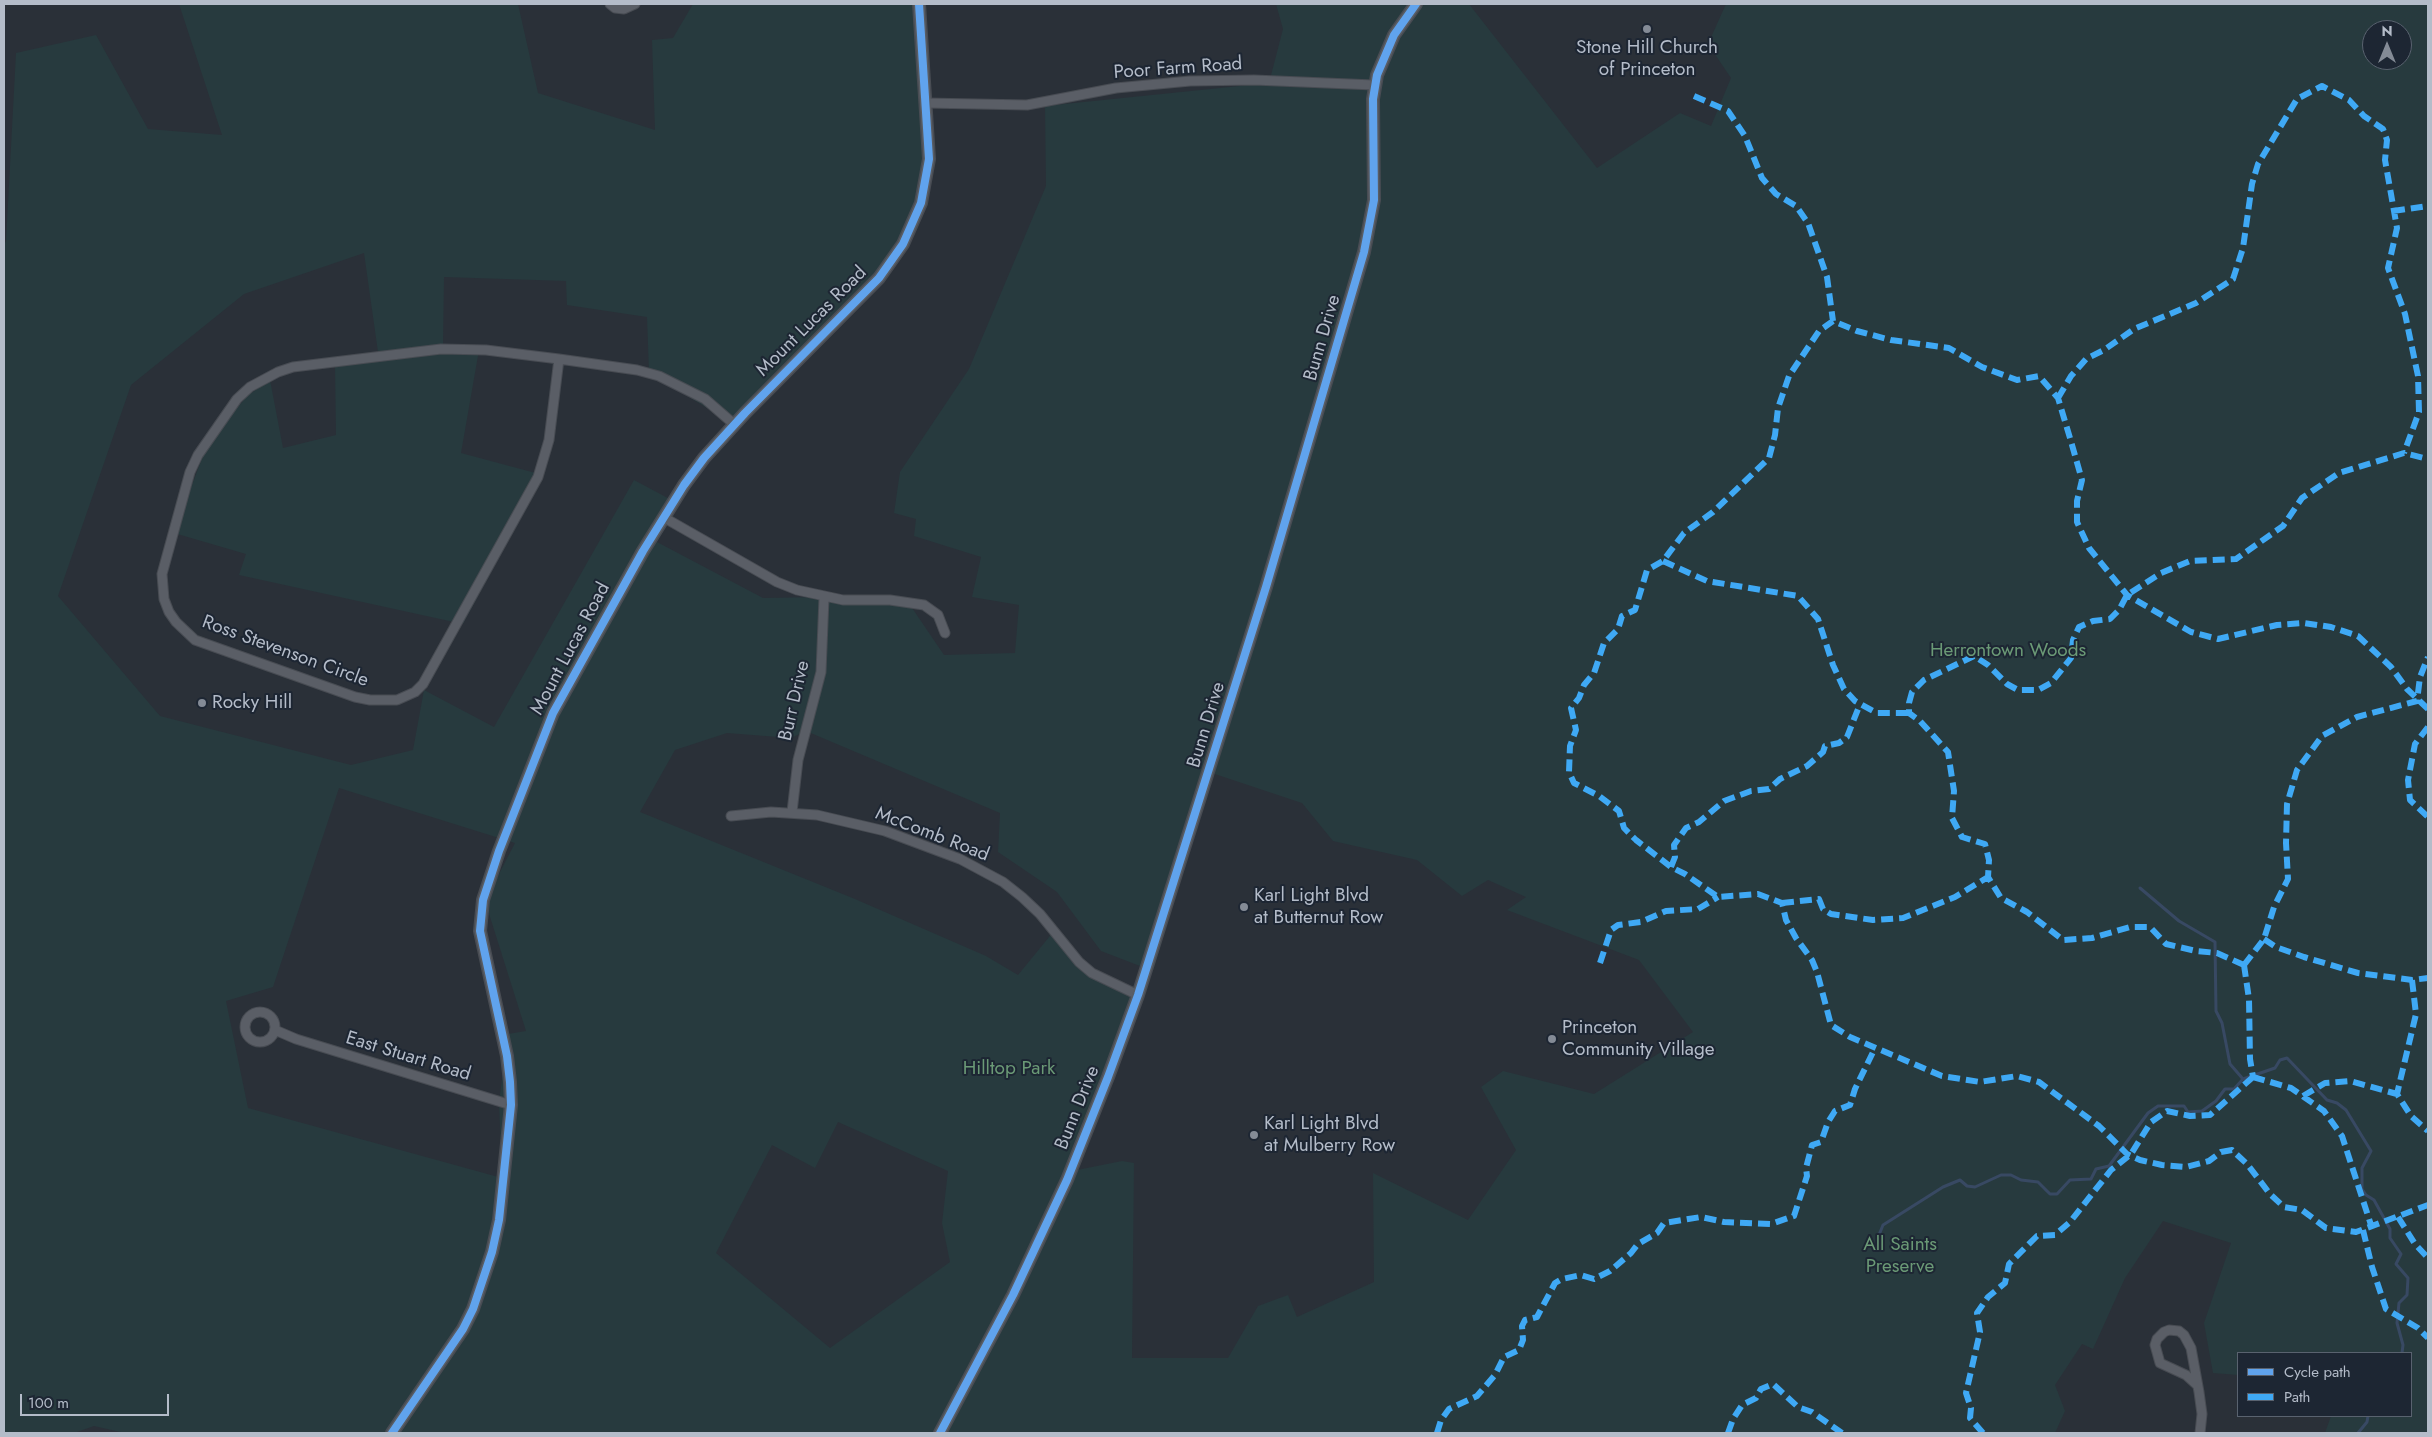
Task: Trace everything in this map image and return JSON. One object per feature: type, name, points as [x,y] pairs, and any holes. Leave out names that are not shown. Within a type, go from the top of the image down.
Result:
[{"type":"street","points":[[610,4],[615,8],[624,9],[635,4]]},
{"type":"street","name":"Mount Lucas Road","points":[[392,1433],[463,1329],[483,1283],[499,1220],[511,1105],[508,1056],[480,931],[482,900],[498,850],[553,713],[663,517],[704,458],[879,278],[904,244],[914,223],[926,183],[929,159],[919,4]]},
{"type":"street","name":"Bunn Drive","points":[[940,1433],[1001,1319],[1067,1180],[1105,1086],[1138,995],[1266,588],[1364,252],[1372,215],[1375,183],[1374,86],[1387,48],[1416,4]]},
{"type":"street","name":"Poor Farm Road","points":[[926,103],[1028,105],[1116,88],[1190,81],[1254,80],[1374,86]]},
{"type":"street","name":"Ross Stevenson Circle","points":[[559,359],[549,440],[538,477],[423,684],[416,692],[397,700],[370,700],[354,697],[195,640],[176,622],[169,612],[161,587],[162,574],[190,472],[209,437],[237,399],[264,378],[293,367],[441,349],[486,350],[559,359],[637,370],[659,376],[705,398],[735,425]]},
{"type":"street","points":[[663,517],[777,582],[824,598],[890,600],[924,605],[938,615],[945,633]]},
{"type":"street","name":"Burr Drive","points":[[792,812],[800,752],[821,672],[824,598]]},
{"type":"street","name":"McComb Road","points":[[731,816],[792,812],[852,822],[885,831],[960,859],[982,869],[1003,882],[1034,908],[1079,962],[1092,973],[1138,995]]},
{"type":"street","name":"East Stuart Road","points":[[275,1030],[296,1039],[511,1105]]},
{"type":"street","points":[[2197,1385],[2186,1375],[2160,1363],[2155,1345],[2156,1339],[2164,1332],[2174,1330],[2184,1335],[2191,1348],[2202,1414],[2200,1433]]},
{"type":"green space","points":[[179,4],[518,4],[538,93],[655,130],[652,40],[673,38],[693,4],[915,4],[924,184],[900,250],[739,428],[649,372],[647,317],[567,305],[566,281],[444,277],[443,347],[479,350],[461,453],[543,475],[463,624],[239,575],[246,554],[174,533],[207,445],[247,396],[270,380],[283,448],[336,435],[335,365],[379,359],[364,253],[244,294],[131,385],[58,596],[160,716],[351,765],[413,750],[424,690],[494,727],[634,480],[679,504],[657,542],[763,598],[824,597],[908,602],[944,655],[1015,653],[1019,605],[972,597],[981,557],[914,536],[916,519],[894,513],[900,472],[969,369],[1046,186],[1045,106],[1269,83],[1283,29],[1276,4],[1469,4],[1597,168],[1680,113],[1711,126],[1731,78],[1708,44],[1726,4],[2428,4],[2428,1433],[2325,1433],[2331,1417],[2412,1417],[2412,1352],[2237,1352],[2237,1375],[2213,1373],[2204,1323],[2231,1243],[2163,1221],[2125,1278],[2093,1349],[2082,1344],[2055,1385],[2065,1411],[2055,1433],[125,1433],[94,1426],[74,1433],[4,1433],[4,245],[6,241],[16,53],[96,35],[148,129],[222,135]],"holes":[[[806,731],[1000,813],[998,852],[1057,892],[1101,951],[1153,971],[1212,773],[1302,803],[1333,841],[1417,860],[1462,896],[1488,880],[1526,897],[1507,910],[1639,960],[1693,1032],[1594,1094],[1503,1071],[1481,1087],[1516,1150],[1468,1220],[1373,1173],[1374,1282],[1297,1317],[1288,1295],[1258,1306],[1228,1358],[1132,1358],[1134,1163],[1122,1161],[1072,1171],[1138,995],[1079,962],[1054,931],[1018,975],[986,956],[855,899],[640,812],[675,750],[727,733],[791,738]],[[339,788],[515,843],[485,901],[526,1031],[508,1034],[499,1102],[502,1178],[248,1108],[226,1001],[273,987]],[[838,1122],[948,1171],[942,1223],[950,1262],[830,1348],[716,1253],[772,1145],[815,1168]]]},
{"type":"waterway","points":[[2140,888],[2179,921],[2215,942],[2216,1011],[2222,1023],[2230,1064],[2243,1079]]},
{"type":"waterway","points":[[1879,1235],[1883,1225],[1943,1187],[1960,1180],[1967,1186],[1975,1187],[2001,1175],[2011,1175],[2021,1180],[2038,1182],[2050,1194],[2057,1194],[2070,1180],[2091,1179],[2096,1169],[2109,1166],[2148,1113],[2158,1106],[2184,1106],[2188,1112],[2202,1111],[2216,1101],[2225,1089],[2234,1089],[2243,1079],[2275,1068],[2280,1060],[2287,1058],[2327,1100],[2337,1103],[2346,1110],[2371,1151],[2362,1168],[2362,1189],[2366,1195],[2374,1200],[2390,1229],[2390,1238],[2401,1254],[2396,1264],[2408,1278],[2407,1295],[2399,1303],[2397,1323],[2403,1345],[2402,1352]]},
{"type":"waterway","points":[[2358,1433],[2367,1422],[2368,1417]]},
{"type":"marked path","points":[[2058,398],[2071,376],[2086,359],[2104,350],[2134,329],[2196,303],[2233,279],[2243,248],[2252,184],[2258,164],[2297,99],[2322,86],[2349,100],[2364,116],[2383,129],[2387,140],[2385,160],[2397,228],[2388,268],[2405,314],[2418,376],[2419,412],[2404,453]]},
{"type":"marked path","points":[[1694,96],[1728,111],[1745,136],[1762,178],[1776,194],[1796,206],[1808,223],[1827,277],[1833,321]]},
{"type":"marked path","points":[[2393,211],[2428,206]]},
{"type":"marked path","points":[[2428,709],[2407,689],[2391,667],[2358,636],[2331,627],[2304,623],[2277,625],[2218,639],[2191,632],[2127,595],[2089,548],[2077,522],[2077,501],[2082,480],[2058,398],[2039,376],[2017,380],[1982,367],[1949,348],[1891,340],[1857,331],[1833,321],[1819,331],[1789,376],[1778,408],[1775,435],[1769,458],[1713,512],[1684,533],[1663,561],[1647,570],[1635,610],[1622,616],[1618,629],[1604,643],[1594,673],[1584,685],[1579,698],[1571,708],[1576,730],[1570,746],[1569,772],[1574,783],[1599,796],[1619,811],[1624,828],[1636,840],[1671,867],[1685,874],[1718,897],[1758,894],[1782,903],[1786,920],[1812,960],[1817,972],[1831,1025],[1850,1037],[1942,1076],[1980,1082],[2017,1076],[2039,1082],[2099,1126],[2127,1154],[2140,1160],[2162,1165],[2186,1167],[2209,1161],[2221,1152],[2232,1150],[2247,1164],[2270,1194],[2284,1207],[2302,1210],[2326,1228],[2356,1232],[2428,1205]]},
{"type":"marked path","points":[[2244,965],[2217,953],[2196,951],[2166,944],[2150,927],[2130,927],[2092,938],[2063,940],[2027,912],[2001,898],[1988,877],[1989,860],[1985,844],[1962,837],[1952,818],[1954,791],[1948,752],[1920,721],[1909,713],[1912,692],[1924,680],[1974,656],[1988,665],[2007,684],[2018,690],[2038,690],[2051,683],[2071,658],[2073,640],[2079,627],[2093,621],[2110,619],[2119,610],[2127,595],[2161,573],[2190,561],[2236,559],[2283,526],[2302,498],[2339,473],[2404,453],[2428,459]]},
{"type":"marked path","points":[[1663,561],[1707,581],[1798,596],[1818,619],[1833,665],[1844,689],[1855,701],[1877,713],[1909,713]]},
{"type":"marked path","points":[[2244,965],[2264,939],[2274,907],[2288,879],[2286,843],[2287,804],[2297,770],[2322,736],[2357,717],[2417,701],[2420,677],[2428,657]]},
{"type":"marked path","points":[[1671,867],[1675,857],[1674,845],[1686,828],[1699,822],[1724,801],[1751,791],[1769,789],[1780,779],[1807,766],[1823,752],[1825,746],[1839,743],[1847,737],[1860,704]]},
{"type":"marked path","points":[[2428,727],[2415,744],[2408,780],[2410,800],[2428,817]]},
{"type":"marked path","points":[[1782,903],[1819,899],[1823,909],[1831,914],[1873,920],[1903,918],[1955,897],[1988,877]]},
{"type":"marked path","points":[[1600,963],[1611,930],[1618,925],[1641,922],[1666,911],[1698,909],[1718,897]]},
{"type":"marked path","points":[[2264,939],[2276,947],[2358,973],[2412,980],[2428,978]]},
{"type":"marked path","points":[[2244,965],[2249,999],[2250,1059],[2253,1077]]},
{"type":"marked path","points":[[2412,980],[2416,1014],[2397,1094],[2411,1116],[2428,1131]]},
{"type":"marked path","points":[[1437,1433],[1441,1420],[1449,1409],[1477,1396],[1495,1375],[1504,1357],[1519,1350],[1523,1340],[1522,1326],[1525,1320],[1537,1317],[1555,1283],[1562,1279],[1581,1275],[1594,1279],[1610,1271],[1631,1253],[1638,1244],[1657,1233],[1664,1223],[1701,1217],[1724,1222],[1771,1224],[1794,1216],[1807,1176],[1806,1168],[1812,1145],[1821,1142],[1828,1122],[1835,1111],[1850,1105],[1855,1089],[1875,1048]]},
{"type":"marked path","points":[[2253,1077],[2291,1088],[2324,1111],[2342,1136],[2372,1228]]},
{"type":"marked path","points":[[1983,1433],[1970,1418],[1971,1408],[1966,1393],[1980,1332],[1977,1313],[1988,1297],[2005,1283],[2009,1264],[2037,1236],[2055,1235],[2070,1222],[2111,1170],[2131,1154],[2151,1122],[2167,1111],[2190,1116],[2210,1115],[2253,1077]]},
{"type":"marked path","points":[[2303,1096],[2325,1083],[2350,1081],[2397,1094]]},
{"type":"marked path","points":[[2398,1217],[2415,1244],[2428,1258]]},
{"type":"marked path","points":[[2363,1230],[2372,1267],[2386,1309],[2418,1328],[2428,1338]]},
{"type":"marked path","points":[[1728,1433],[1733,1419],[1742,1405],[1756,1398],[1761,1389],[1773,1384],[1798,1407],[1812,1412],[1842,1433]]},
{"type":"cycle path","points":[[392,1433],[463,1329],[473,1309],[492,1252],[499,1220],[511,1105],[510,1082],[507,1056],[480,931],[483,900],[499,851],[553,713],[643,551],[684,485],[704,458],[745,413],[879,278],[903,244],[921,203],[929,159],[919,4]]},
{"type":"cycle path","points":[[940,1433],[1013,1295],[1067,1180],[1138,995],[1266,587],[1364,252],[1374,200],[1373,99],[1377,75],[1394,35],[1416,4]]},
{"type":"place","name":"Stone Hill Church of Princeton","points":[[1647,29]]},
{"type":"place","name":"Rocky Hill","points":[[202,703]]},
{"type":"place","name":"Karl Light Blvd at Butternut Row","points":[[1244,907]]},
{"type":"place","name":"Princeton Community Village","points":[[1552,1039]]},
{"type":"place","name":"Karl Light Blvd at Mulberry Row","points":[[1254,1135]]},
{"type":"park label","name":"Herrontown Woods","points":[[2008,651]]},
{"type":"park label","name":"Hilltop Park","points":[[1009,1069]]},
{"type":"park label","name":"All Saints Preserve","points":[[1900,1256]]}]
